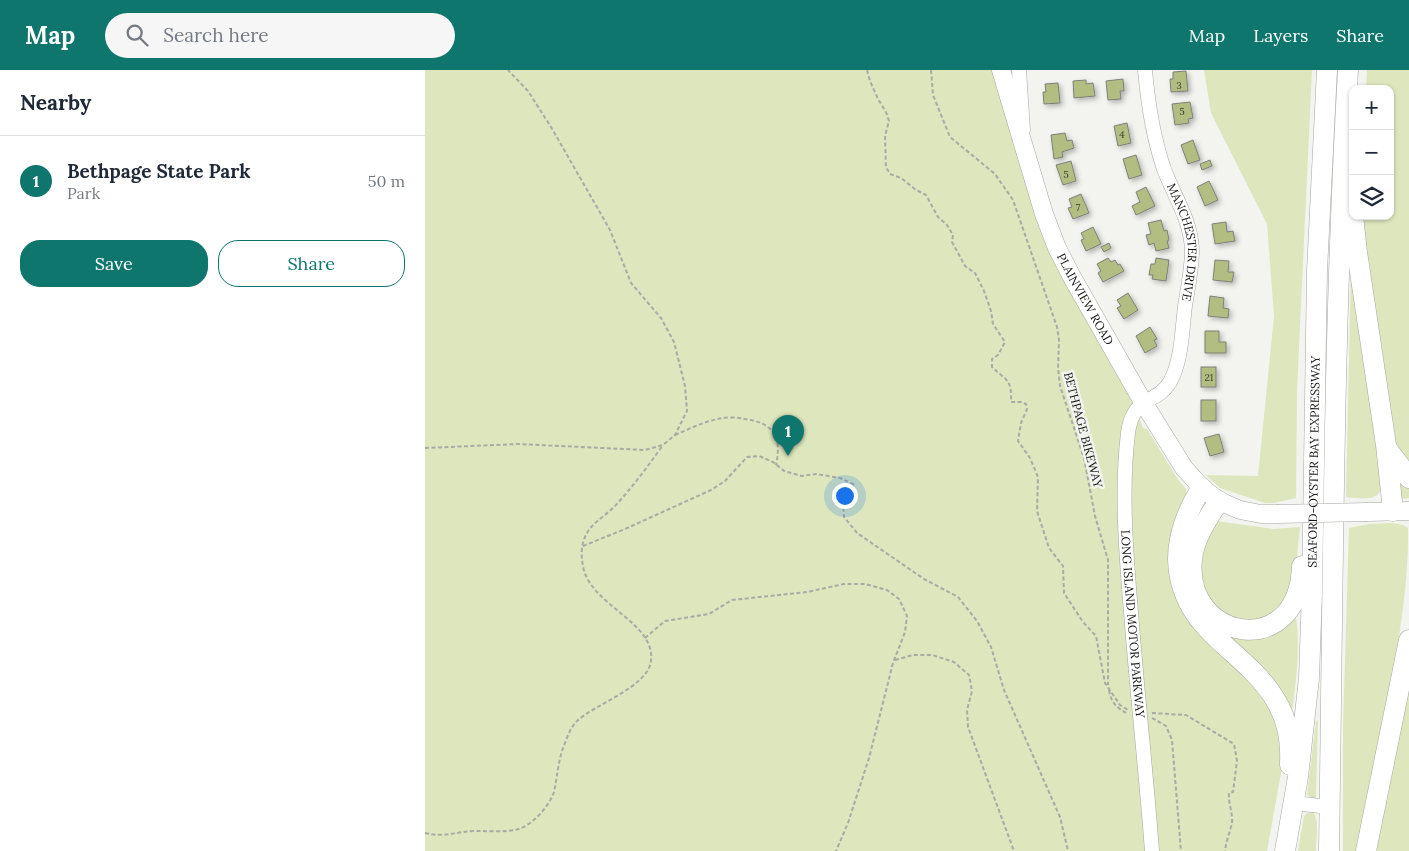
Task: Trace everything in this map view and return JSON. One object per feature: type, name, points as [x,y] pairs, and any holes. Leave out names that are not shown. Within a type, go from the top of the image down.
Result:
[{"type":"highway","name":"SEAFORD-OYSTER BAY EXPRESSWAY","points":[[1286,848],[1294,803],[1309,678],[1313,593],[1317,271],[1327,70]]},
{"type":"highway","name":"SEAFORD-OYSTER BAY EXPRESSWAY","points":[[1329,851],[1337,327],[1348,70]]},
{"type":"highway","points":[[1347,97],[1350,130]]},
{"type":"highway","points":[[1353,220],[1386,446],[1401,511]]},
{"type":"highway","points":[[1386,446],[1394,460],[1409,478]]},
{"type":"highway","points":[[1202,488],[1192,504],[1181,535],[1178,555],[1181,585],[1187,602],[1198,619],[1260,680],[1275,699],[1285,719],[1290,752],[1286,848]]},
{"type":"highway","points":[[1219,501],[1203,526],[1193,551],[1192,569],[1195,588],[1204,607],[1216,619],[1239,629],[1255,629],[1270,625],[1278,620],[1290,609],[1298,596],[1314,490]]},
{"type":"highway","points":[[1366,851],[1409,640]]},
{"type":"main road","name":"PLAINVIEW ROAD","points":[[1001,70],[1044,214],[1057,248],[1143,402],[1184,468],[1202,488],[1219,501],[1250,513],[1401,511]]},
{"type":"street","points":[[1019,70],[1023,106],[1024,146]]},
{"type":"street","name":"MANCHESTER DRIVE","points":[[1143,402],[1163,391],[1175,373],[1192,252],[1188,225],[1165,172],[1155,140],[1148,110],[1145,70]]},
{"type":"street","name":"LONG ISLAND MOTOR PARKWAY","points":[[1143,402],[1131,420],[1128,433],[1125,509],[1139,715],[1153,851]]},
{"type":"street","points":[[1294,803],[1329,807]]},
{"type":"path","points":[[508,70],[528,92],[551,128],[610,230],[631,283],[661,318],[674,342],[685,386],[687,411],[675,435]]},
{"type":"path","points":[[867,70],[875,93],[889,121],[885,136],[886,167],[890,174],[901,178],[916,190],[926,194],[939,217],[953,235],[952,242],[965,266],[975,273],[984,291],[993,324],[1005,342],[998,355],[992,360],[991,367],[1008,380],[1012,392],[1011,402],[1021,402],[1025,404],[1027,409],[1021,422],[1018,441],[1030,458],[1038,477],[1037,511],[1049,548],[1063,566],[1064,592],[1083,622],[1096,636],[1105,683],[1120,705],[1139,715],[1155,718],[1166,726],[1171,740],[1175,768],[1181,851]]},
{"type":"path","name":"BETHPAGE BIKEWAY","points":[[931,70],[933,95],[950,137],[995,174],[1013,200],[1057,327],[1059,340],[1058,368],[1061,386],[1084,458],[1095,516],[1108,560],[1109,688]]},
{"type":"path","points":[[425,833],[436,836],[448,836],[467,831],[517,830],[534,820],[546,808],[553,793],[567,736],[575,722],[640,680],[648,671],[651,661],[650,645],[636,627],[590,585],[583,568],[581,550],[585,537],[592,525],[614,506],[663,445],[675,435],[720,418],[741,418],[758,421],[769,427],[776,437],[779,450],[776,464]]},
{"type":"path","points":[[425,448],[518,444],[645,450],[663,445]]},
{"type":"path","points":[[583,546],[711,490],[725,481],[747,457],[759,456],[784,470],[802,476],[824,475],[840,478],[855,485],[843,498],[844,517],[857,533],[924,579],[958,597],[977,621],[991,647],[1004,690],[1060,817],[1068,851]]},
{"type":"path","points":[[645,638],[665,621],[709,614],[732,600],[807,592],[844,584],[865,584],[887,590],[899,599],[907,616],[905,632],[894,661],[869,758],[848,823],[835,851]]},
{"type":"path","points":[[894,661],[913,655],[932,655],[954,662],[969,675],[972,691],[967,710],[969,727],[1014,851]]},
{"type":"path","points":[[1139,715],[1186,715],[1234,744],[1237,761],[1233,792],[1229,793],[1228,800],[1232,821],[1225,842],[1225,851]]},
{"type":"green space","points":[[425,70],[1001,70],[1047,231],[1143,428],[1147,429],[1177,478],[1186,489],[1190,623],[1256,690],[1272,711],[1281,739],[1283,762],[1267,851],[425,851]]},
{"type":"green space","points":[[1204,70],[1312,70],[1297,390],[1296,498],[1274,503],[1265,503],[1220,488],[1206,475],[1258,476],[1274,316],[1267,224],[1211,113]]},
{"type":"green space","points":[[1367,70],[1409,70],[1409,470],[1389,431],[1360,220],[1394,220],[1394,85],[1366,85]]},
{"type":"green space","points":[[1351,266],[1382,486],[1377,495],[1368,498],[1346,497]]},
{"type":"green space","points":[[1392,465],[1409,484],[1409,498],[1400,499]]},
{"type":"green space","points":[[1216,521],[1273,529],[1300,527],[1296,566],[1288,594],[1272,616],[1247,622],[1221,616],[1204,598],[1198,565],[1203,542]]},
{"type":"green space","points":[[1392,523],[1408,528],[1407,566],[1401,626],[1360,851],[1343,851],[1343,728],[1349,528],[1369,524]]},
{"type":"green space","points":[[1296,617],[1298,656],[1291,721],[1228,641],[1232,634]]},
{"type":"green space","points":[[1409,674],[1409,851],[1375,851]]},
{"type":"green space","points":[[1318,720],[1316,797],[1314,799],[1307,795],[1316,721]]},
{"type":"green space","points":[[1313,812],[1317,826],[1316,851],[1298,851],[1304,816],[1307,813]]},
{"type":"building","points":[[1186,71],[1188,91],[1171,92],[1170,79],[1173,79],[1173,72]]},
{"type":"building","points":[[1123,79],[1124,91],[1120,91],[1121,99],[1108,100],[1106,81]]},
{"type":"building","points":[[1086,80],[1086,84],[1093,83],[1095,96],[1074,98],[1073,81]]},
{"type":"building","points":[[1058,83],[1060,103],[1044,104],[1043,92],[1046,92],[1045,84]]},
{"type":"building","points":[[1190,102],[1193,118],[1188,119],[1189,123],[1175,125],[1172,104]]},
{"type":"building","points":[[1127,123],[1131,143],[1118,146],[1114,126]]},
{"type":"building","points":[[1065,133],[1067,141],[1072,140],[1074,148],[1062,152],[1063,157],[1054,159],[1051,135]]},
{"type":"building","points":[[1193,140],[1200,160],[1188,164],[1181,145]]},
{"type":"building","points":[[1136,155],[1142,175],[1129,179],[1123,159]]},
{"type":"building","points":[[1210,160],[1212,166],[1202,170],[1200,164]]},
{"type":"building","points":[[1071,161],[1076,181],[1063,185],[1056,165]]},
{"type":"building","points":[[1209,181],[1218,200],[1205,206],[1197,187]]},
{"type":"building","points":[[1146,187],[1155,206],[1136,215],[1132,206],[1140,202],[1136,192]]},
{"type":"building","points":[[1081,194],[1089,213],[1073,219],[1068,208],[1072,207],[1069,199]]},
{"type":"building","points":[[1161,220],[1164,231],[1167,230],[1169,248],[1156,251],[1154,243],[1149,245],[1146,235],[1151,234],[1148,223]]},
{"type":"building","points":[[1226,222],[1227,232],[1233,231],[1235,241],[1215,244],[1212,224]]},
{"type":"building","points":[[1093,227],[1101,244],[1086,251],[1081,240],[1084,239],[1081,233]]},
{"type":"building","points":[[1109,243],[1111,248],[1104,252],[1101,247]]},
{"type":"building","points":[[1108,258],[1111,262],[1115,260],[1118,265],[1120,264],[1124,271],[1103,282],[1098,273],[1101,271],[1097,264]]},
{"type":"building","points":[[1156,258],[1169,260],[1166,281],[1152,279],[1153,275],[1149,275],[1151,264],[1155,264]]},
{"type":"building","points":[[1215,260],[1229,261],[1228,272],[1234,272],[1232,282],[1213,280]]},
{"type":"building","points":[[1128,293],[1138,310],[1124,319],[1117,308],[1121,306],[1117,300]]},
{"type":"building","points":[[1210,296],[1224,298],[1223,308],[1229,309],[1228,318],[1208,316]]},
{"type":"building","points":[[1150,327],[1157,339],[1154,340],[1157,346],[1145,353],[1136,336]]},
{"type":"building","points":[[1205,331],[1219,331],[1219,342],[1226,342],[1226,353],[1205,353]]},
{"type":"building","points":[[1201,367],[1216,367],[1216,387],[1201,387]]},
{"type":"building","points":[[1201,400],[1216,400],[1216,421],[1201,421]]},
{"type":"building","points":[[1219,434],[1224,452],[1210,456],[1204,438]]},
{"type":"place","name":"Bethpage State Park","points":[[788,456]]}]
